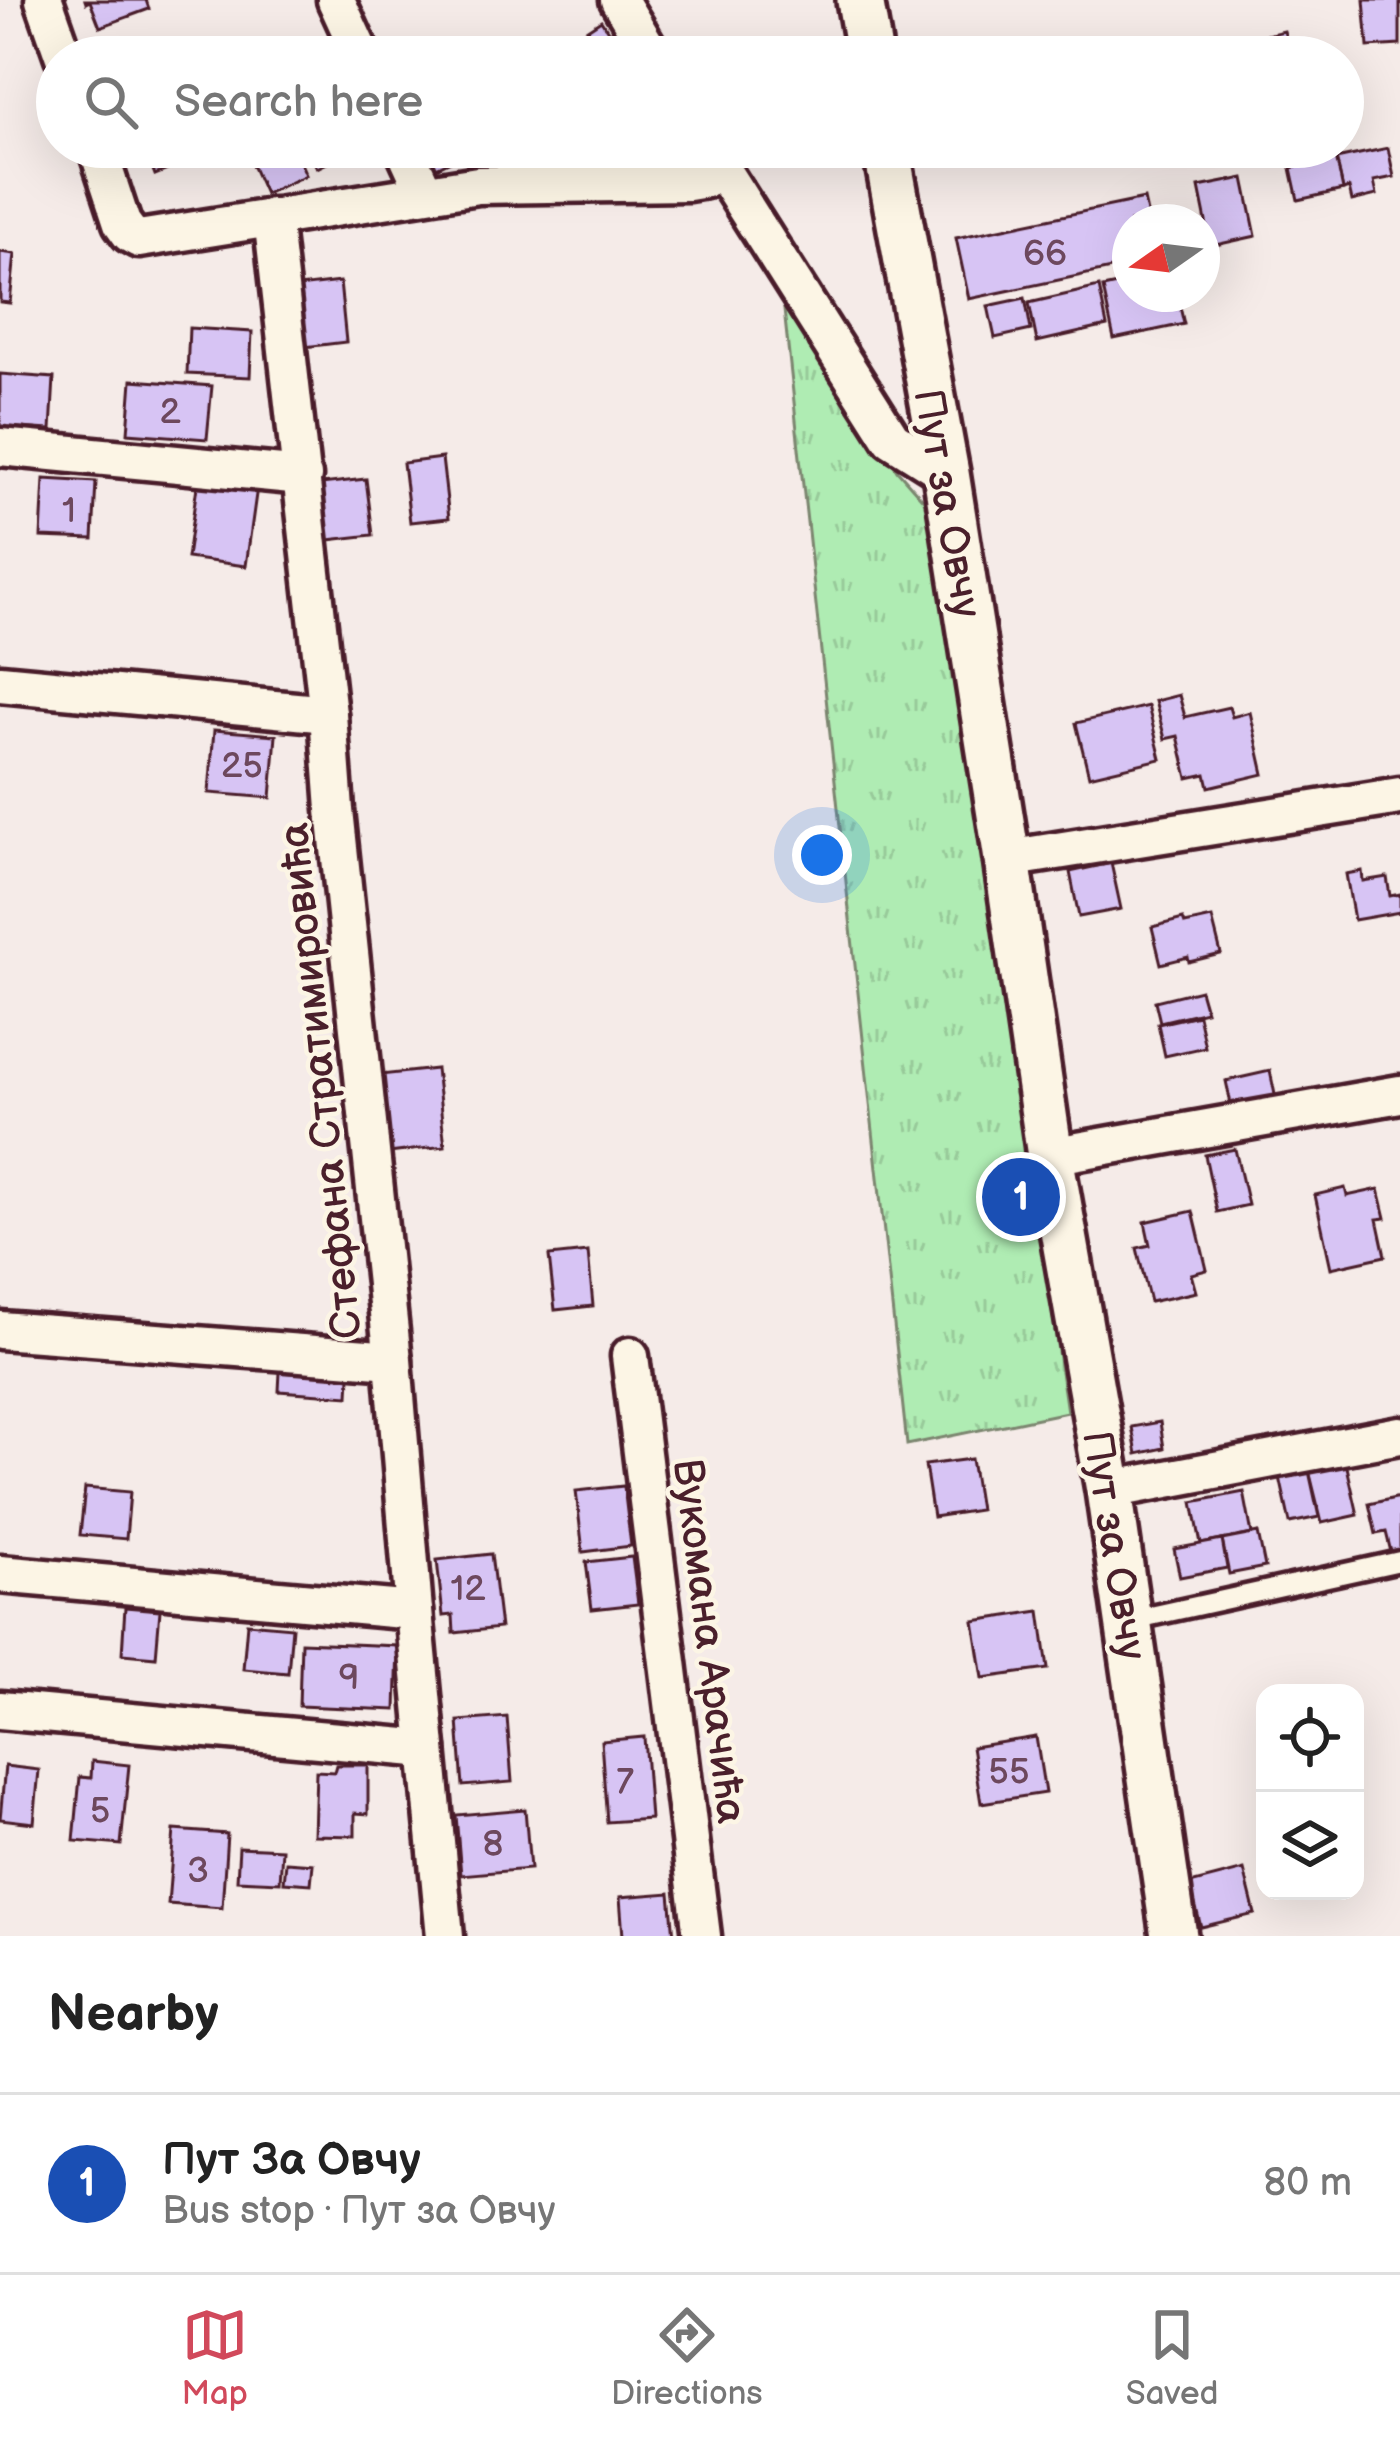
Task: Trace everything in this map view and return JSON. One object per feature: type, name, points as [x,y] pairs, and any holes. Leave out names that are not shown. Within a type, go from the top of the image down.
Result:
[{"type":"street","points":[[44,0],[57,36]]},
{"type":"street","points":[[336,0],[352,36]]},
{"type":"street","points":[[619,0],[640,36]]},
{"type":"street","points":[[860,0],[866,36]]},
{"type":"street","points":[[104,168],[122,223],[139,239],[509,183],[688,182],[706,179],[710,168]]},
{"type":"street","points":[[414,168],[425,193]]},
{"type":"street","points":[[720,168],[892,439],[946,473]]},
{"type":"street","name":"Пут за Овчу","points":[[890,168],[946,473],[1050,1156],[1109,1490],[1174,1936]]},
{"type":"street","name":"Стефана Стратимировића","points":[[272,217],[328,714],[445,1936]]},
{"type":"street","points":[[0,447],[302,476]]},
{"type":"street","points":[[0,683],[328,714]]},
{"type":"street","points":[[1007,859],[1400,796]]},
{"type":"street","points":[[1050,1156],[1400,1094]]},
{"type":"street","points":[[0,1330],[393,1360]]},
{"type":"street","name":"Вукомана Арачића","points":[[630,1357],[702,1936]]},
{"type":"street","points":[[1109,1490],[1400,1435]]},
{"type":"street","points":[[0,1574],[414,1611]]},
{"type":"street","points":[[0,1710],[427,1749]]},
{"type":"lane","points":[[1128,1621],[1400,1562]]},
{"type":"green space","points":[[781,282],[897,470],[934,512],[1067,1412],[907,1445]]},
{"type":"building","points":[[85,0],[146,0],[149,9],[100,27],[90,1]]},
{"type":"building","points":[[1364,0],[1400,0],[1400,45],[1368,47]]},
{"type":"building","points":[[601,20],[611,36],[577,36]]},
{"type":"building","points":[[1388,148],[1394,177],[1374,181],[1377,195],[1352,201],[1349,188],[1343,190],[1338,168],[1364,168],[1364,153]]},
{"type":"building","points":[[253,168],[303,168],[306,175],[265,194]]},
{"type":"building","points":[[1291,168],[1338,168],[1343,190],[1298,200]]},
{"type":"building","points":[[1244,178],[1256,236],[1220,244],[1220,204],[1202,204],[1199,187]]},
{"type":"building","points":[[1112,206],[1112,269],[969,299],[956,238]]},
{"type":"building","points":[[0,252],[15,254],[10,303],[0,302]]},
{"type":"building","points":[[340,282],[346,342],[304,347],[298,287]]},
{"type":"building","points":[[1112,286],[1112,312],[1181,312],[1184,324],[1114,339],[1103,288]]},
{"type":"building","points":[[1099,287],[1107,326],[1037,342],[1029,303]]},
{"type":"building","points":[[1025,298],[1031,330],[995,338],[988,306]]},
{"type":"building","points":[[189,328],[252,332],[250,377],[187,374]]},
{"type":"building","points":[[0,374],[54,378],[51,430],[0,427]]},
{"type":"building","points":[[132,380],[212,386],[207,439],[128,433]]},
{"type":"building","points":[[442,458],[449,518],[410,522],[403,463]]},
{"type":"building","points":[[44,479],[96,482],[93,539],[41,537]]},
{"type":"building","points":[[198,479],[257,487],[246,566],[187,558]]},
{"type":"building","points":[[366,479],[373,535],[328,540],[321,484]]},
{"type":"building","points":[[1179,695],[1185,717],[1229,707],[1232,717],[1250,712],[1264,774],[1209,787],[1206,774],[1188,778],[1178,736],[1165,739],[1155,701]]},
{"type":"building","points":[[1148,706],[1161,759],[1089,776],[1076,723]]},
{"type":"building","points":[[214,730],[276,735],[271,798],[209,793]]},
{"type":"building","points":[[1111,863],[1121,909],[1079,917],[1070,872]]},
{"type":"building","points":[[1362,871],[1363,881],[1387,877],[1390,896],[1400,894],[1400,912],[1354,920],[1346,874]]},
{"type":"building","points":[[1212,918],[1221,954],[1161,964],[1152,927]]},
{"type":"building","points":[[1200,990],[1206,1011],[1160,1022],[1155,1001]]},
{"type":"building","points":[[1198,1015],[1205,1047],[1165,1056],[1158,1024]]},
{"type":"building","points":[[436,1069],[445,1146],[389,1153],[380,1075]]},
{"type":"building","points":[[1270,1071],[1277,1104],[1233,1113],[1226,1081]]},
{"type":"building","points":[[1235,1149],[1248,1205],[1217,1212],[1205,1155]]},
{"type":"building","points":[[1345,1188],[1347,1196],[1379,1189],[1386,1218],[1377,1219],[1385,1256],[1331,1268],[1315,1195]]},
{"type":"building","points":[[1193,1211],[1207,1270],[1191,1274],[1196,1292],[1150,1302],[1137,1248],[1150,1245],[1145,1222]]},
{"type":"building","points":[[588,1252],[593,1306],[555,1310],[549,1256]]},
{"type":"building","points":[[280,1372],[350,1377],[349,1396],[279,1391]]},
{"type":"building","points":[[1160,1422],[1164,1448],[1137,1454],[1132,1427]]},
{"type":"building","points":[[1345,1458],[1358,1515],[1322,1523],[1308,1466]]},
{"type":"building","points":[[971,1459],[979,1510],[933,1517],[925,1465]]},
{"type":"building","points":[[1307,1462],[1319,1517],[1290,1523],[1278,1468]]},
{"type":"building","points":[[624,1486],[631,1546],[583,1552],[576,1491]]},
{"type":"building","points":[[85,1488],[130,1492],[126,1539],[80,1535]]},
{"type":"building","points":[[1244,1492],[1252,1534],[1201,1544],[1193,1502]]},
{"type":"building","points":[[1400,1497],[1400,1550],[1391,1552],[1386,1532],[1376,1534],[1369,1504]]},
{"type":"building","points":[[1258,1533],[1265,1567],[1229,1574],[1222,1540]]},
{"type":"building","points":[[1222,1540],[1227,1568],[1180,1577],[1174,1549]]},
{"type":"building","points":[[491,1554],[500,1628],[454,1633],[453,1615],[443,1616],[437,1560]]},
{"type":"building","points":[[632,1557],[638,1604],[592,1609],[586,1562]]},
{"type":"building","points":[[125,1607],[160,1610],[156,1657],[122,1654]]},
{"type":"building","points":[[1040,1611],[1048,1669],[983,1678],[974,1621]]},
{"type":"building","points":[[247,1623],[292,1627],[288,1673],[243,1669]]},
{"type":"building","points":[[301,1642],[398,1646],[396,1710],[299,1706]]},
{"type":"building","points":[[507,1717],[512,1782],[463,1786],[458,1721]]},
{"type":"building","points":[[644,1737],[650,1819],[607,1822],[601,1741]]},
{"type":"building","points":[[1036,1737],[1045,1793],[981,1803],[972,1747]]},
{"type":"building","points":[[92,1761],[129,1765],[121,1845],[74,1841],[80,1777],[91,1778]]},
{"type":"building","points":[[336,1765],[368,1765],[368,1814],[355,1813],[355,1836],[314,1835],[316,1771],[334,1772]]},
{"type":"building","points":[[5,1766],[39,1770],[34,1823],[0,1819]]},
{"type":"building","points":[[525,1809],[530,1869],[461,1875],[456,1815]]},
{"type":"building","points":[[174,1830],[227,1834],[222,1908],[168,1904]]},
{"type":"building","points":[[239,1847],[282,1849],[280,1882],[237,1880]]},
{"type":"building","points":[[286,1862],[313,1864],[311,1884],[284,1882]]},
{"type":"building","points":[[1244,1870],[1255,1914],[1201,1927],[1190,1884]]},
{"type":"building","points":[[670,1893],[674,1936],[623,1936],[620,1897]]},
{"type":"place","name":"Пут За Овчу","points":[[1021,1197]]}]
